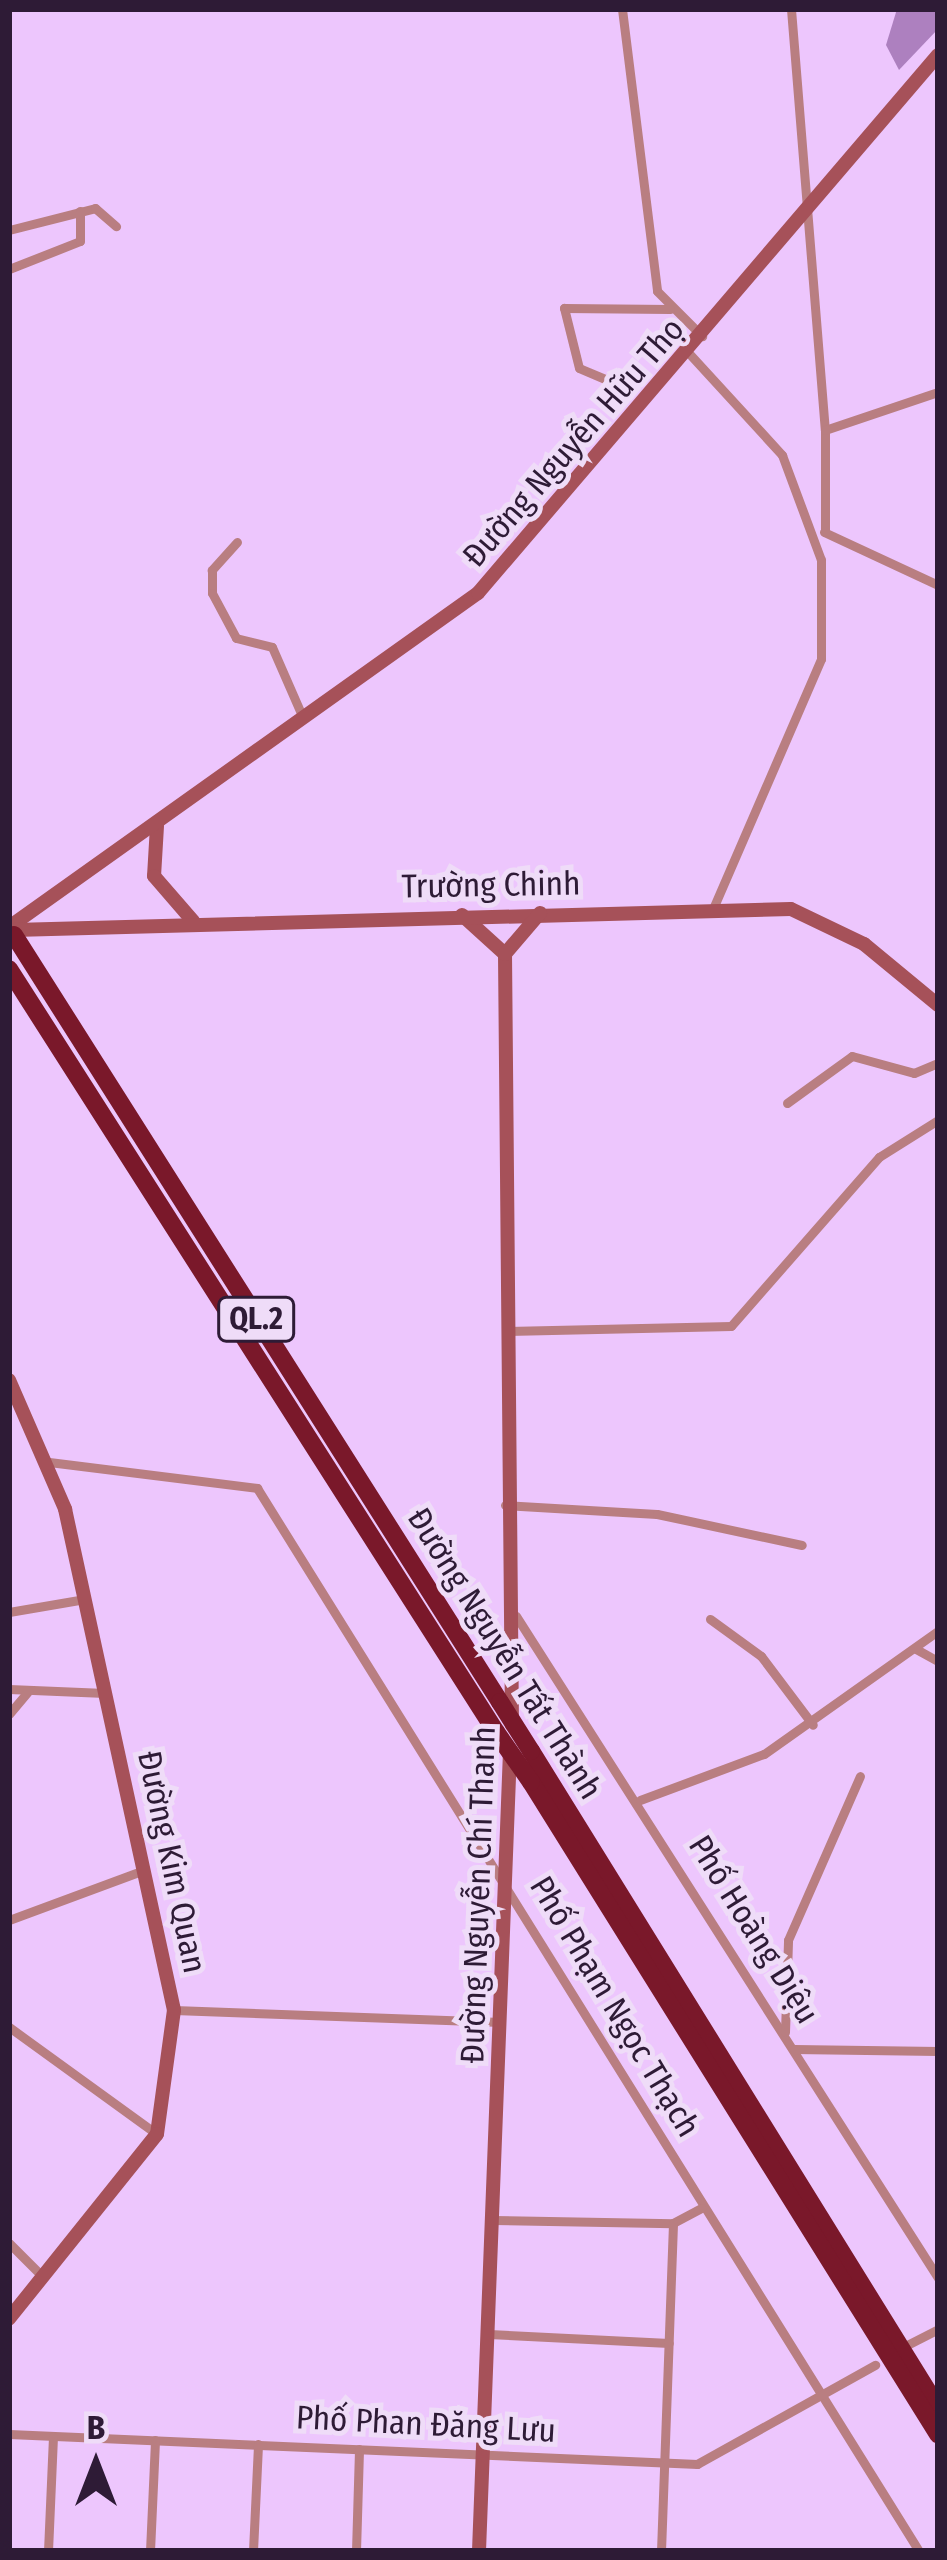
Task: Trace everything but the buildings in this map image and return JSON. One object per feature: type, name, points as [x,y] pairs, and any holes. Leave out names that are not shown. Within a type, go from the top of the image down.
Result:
[{"type":"highway","name":"Đường Nguyễn Tất Thành","points":[[12,931],[531,1751],[938,2408]]},
{"type":"highway","name":"Đường Nguyễn Tất Thành","points":[[9,969],[531,1782],[938,2434]]},
{"type":"main road","name":"Đường Nguyễn Hữu Thọ","points":[[12,931],[478,593],[685,349],[704,337],[938,55]]},
{"type":"main road","points":[[157,826],[154,876],[193,921]]},
{"type":"main road","name":"Trường Chinh","points":[[12,931],[457,913],[713,908],[813,915],[938,1005]]},
{"type":"main road","points":[[457,913],[505,954],[540,913]]},
{"type":"main road","name":"Đường Nguyễn Chí Thanh","points":[[479,2551],[516,1616],[505,1505],[505,954]]},
{"type":"main road","name":"Đường Kim Quan","points":[[9,1380],[49,1462],[86,1599],[174,2010],[157,2134]]},
{"type":"main road","points":[[9,2318],[38,2272],[157,2134]]},
{"type":"street","points":[[622,9],[657,291],[670,309],[704,337]]},
{"type":"street","points":[[713,908],[821,659],[825,430],[791,9]]},
{"type":"street","points":[[9,230],[102,208],[116,226]]},
{"type":"street","points":[[9,269],[80,241],[80,211]]},
{"type":"street","points":[[604,379],[579,368],[564,308],[670,309]]},
{"type":"street","points":[[685,349],[782,455],[820,531],[938,585]]},
{"type":"street","points":[[825,430],[938,392]]},
{"type":"street","points":[[237,542],[212,570],[212,593],[236,638],[272,647],[303,718]]},
{"type":"street","points":[[788,1103],[852,1056],[914,1073],[938,1064]]},
{"type":"street","points":[[507,1331],[731,1326],[879,1157],[938,1120]]},
{"type":"street","name":"Phố Phạm Ngọc Thạch","points":[[49,1462],[256,1488],[506,1877],[701,2208],[920,2551]]},
{"type":"street","points":[[505,1505],[657,1514],[802,1545]]},
{"type":"street","points":[[9,1612],[86,1599]]},
{"type":"street","name":"Phố Hoàng Diệu","points":[[516,1616],[640,1800],[938,2278]]},
{"type":"street","points":[[710,1619],[761,1656],[813,1725]]},
{"type":"street","points":[[640,1800],[742,1766],[813,1725],[938,1631]]},
{"type":"street","points":[[916,1649],[938,1661]]},
{"type":"street","points":[[9,1689],[106,1693]]},
{"type":"street","points":[[9,1714],[28,1691]]},
{"type":"street","points":[[784,2032],[788,1940],[860,1776]]},
{"type":"street","points":[[9,1920],[145,1870]]},
{"type":"street","points":[[174,2010],[501,2022]]},
{"type":"street","points":[[9,2027],[157,2134]]},
{"type":"street","points":[[794,2048],[938,2050]]},
{"type":"street","points":[[494,2221],[673,2223],[701,2208]]},
{"type":"street","points":[[662,2551],[673,2223]]},
{"type":"street","points":[[9,2243],[38,2272]]},
{"type":"street","points":[[909,2344],[938,2329]]},
{"type":"street","points":[[489,2334],[669,2343]]},
{"type":"street","name":"Phố Phan Đăng Lưu","points":[[9,2434],[664,2463],[723,2456],[874,2365]]},
{"type":"street","points":[[49,2551],[53,2436]]},
{"type":"street","points":[[150,2551],[155,2440]]},
{"type":"street","points":[[253,2551],[258,2444]]},
{"type":"street","points":[[356,2551],[359,2449]]},
{"type":"shaded area","points":[[897,9],[938,9],[938,29],[899,70],[886,45]]}]
